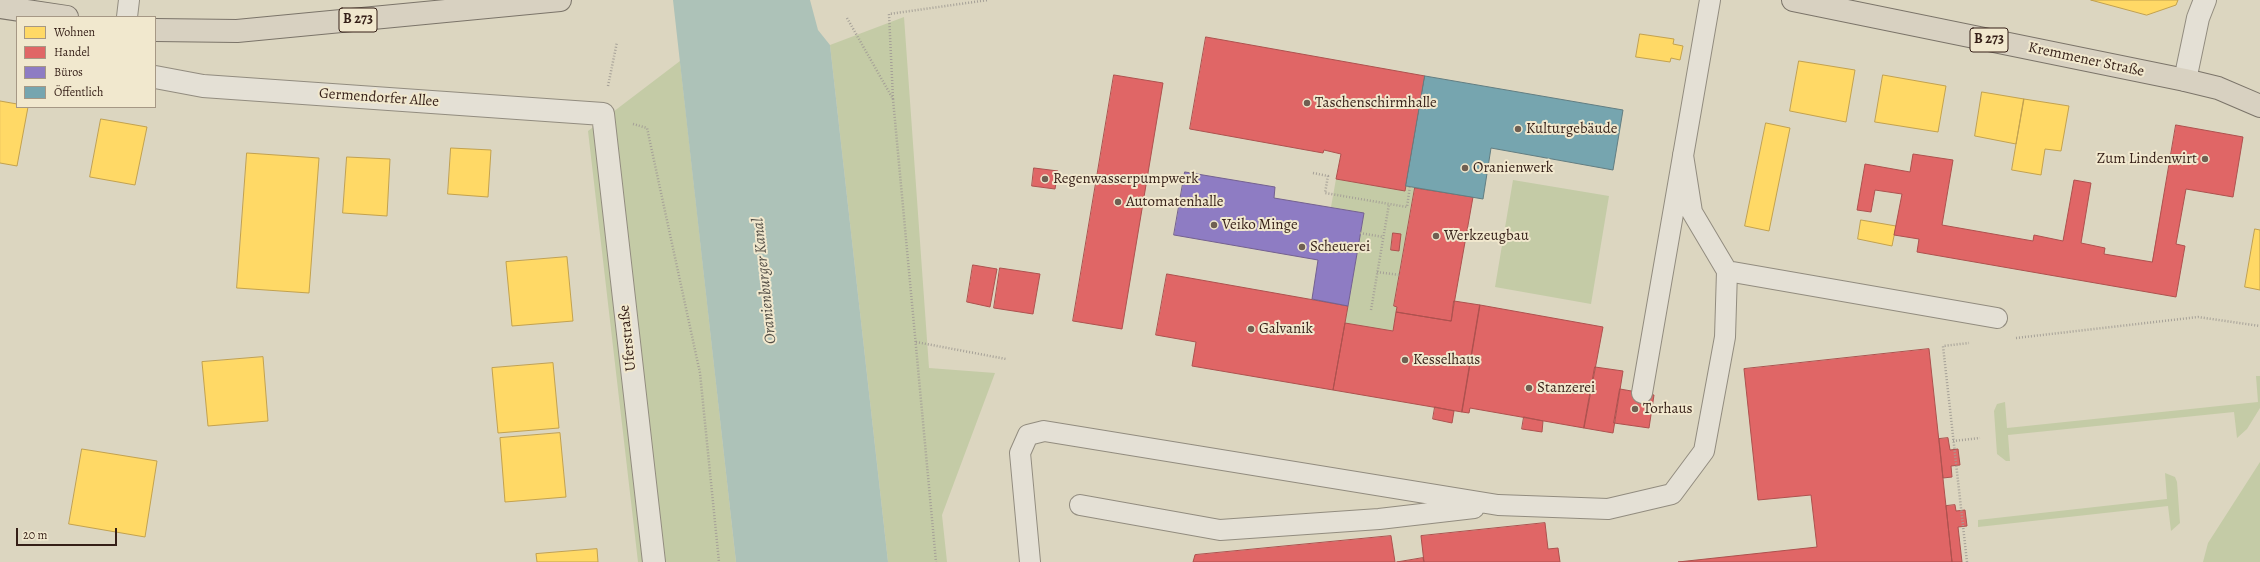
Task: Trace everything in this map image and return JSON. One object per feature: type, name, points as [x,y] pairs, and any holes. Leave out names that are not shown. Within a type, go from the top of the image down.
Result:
[{"type":"main road","name":"B 273","points":[[156,30],[237,31],[560,0]]},
{"type":"main road","name":"Kremmener Straße","points":[[1793,0],[2186,80],[2218,88],[2260,106]]},
{"type":"main road","points":[[0,7],[60,16]]},
{"type":"street","points":[[2186,80],[2198,18],[2205,0]]},
{"type":"street","name":"Germendorfer Allee","points":[[156,77],[203,86],[603,114]]},
{"type":"street","name":"Uferstraße","points":[[603,114],[654,562]]},
{"type":"lane","points":[[127,16],[129,0]]},
{"type":"lane","points":[[1642,393],[1710,0]]},
{"type":"lane","points":[[1030,562],[1020,453],[1028,436],[1044,431],[1498,505],[1608,509],[1672,494],[1704,451],[1725,337],[1727,271],[1692,212],[1683,155]]},
{"type":"lane","points":[[1727,271],[1997,318]]},
{"type":"lane","points":[[1080,505],[1220,530],[1379,519],[1498,505]]},
{"type":"path","points":[[936,562],[893,99],[889,14],[988,0]]},
{"type":"path","points":[[847,18],[893,99]]},
{"type":"path","points":[[617,42],[603,114],[647,128],[700,373],[719,562]]},
{"type":"path","points":[[1313,173],[1328,176],[1325,193],[1407,207],[1410,186]]},
{"type":"path","points":[[1371,310],[1389,204]]},
{"type":"path","points":[[1360,233],[1383,237]]},
{"type":"path","points":[[1377,272],[1400,275]]},
{"type":"path","points":[[2014,338],[2198,317],[2260,326]]},
{"type":"path","points":[[916,342],[1006,359]]},
{"type":"path","points":[[1967,562],[1943,346],[1975,343]]},
{"type":"path","points":[[1953,441],[1980,438]]},
{"type":"green space","points":[[904,17],[929,368],[995,373],[942,515],[947,562],[888,562],[830,45]]},
{"type":"green space","points":[[680,61],[736,562],[638,562],[588,131]]},
{"type":"green space","points":[[1336,179],[1405,191],[1406,186],[1415,188],[1394,306],[1397,307],[1393,331],[1345,323],[1364,213],[1331,207]]},
{"type":"green space","points":[[1513,180],[1609,196],[1591,304],[1495,287]]},
{"type":"green space","points":[[2256,376],[2260,376],[2260,408],[2247,429],[2237,438],[2234,412],[2008,435],[2010,461],[2006,461],[1997,454],[1994,411],[1997,404],[2005,402],[2007,428],[2258,402]]},
{"type":"green space","points":[[2260,462],[2260,562],[2203,562],[2208,543]]},
{"type":"green space","points":[[2165,473],[2175,477],[2177,482],[2180,523],[2171,531],[2168,506],[1978,527],[1978,520],[2167,499]]},
{"type":"water","name":"Oranienburger Kanal","points":[[673,0],[810,0],[818,30],[830,45],[888,562],[736,562]]},
{"type":"building: Wohnen","points":[[2091,0],[2178,0],[2176,5],[2147,15]]},
{"type":"building: Wohnen","points":[[1640,34],[1674,39],[1673,44],[1683,46],[1680,60],[1671,58],[1670,62],[1636,57]]},
{"type":"building: Wohnen","points":[[1799,61],[1855,70],[1846,122],[1790,111]]},
{"type":"building: Wohnen","points":[[1883,75],[1946,86],[1938,132],[1875,122]]},
{"type":"building: Wohnen","points":[[1982,92],[2024,99],[2016,144],[1975,136]]},
{"type":"building: Wohnen","points":[[2024,99],[2069,106],[2061,151],[2045,149],[2041,175],[2012,170]]},
{"type":"building: Wohnen","points":[[0,101],[16,104],[16,108],[28,108],[17,166],[0,163]]},
{"type":"building: Wohnen","points":[[101,119],[147,127],[135,185],[90,177]]},
{"type":"building: Wohnen","points":[[1766,123],[1790,128],[1769,231],[1745,226]]},
{"type":"building: Wohnen","points":[[451,148],[491,150],[488,197],[448,194]]},
{"type":"building: Wohnen","points":[[247,153],[319,158],[309,293],[237,288]]},
{"type":"building: Wohnen","points":[[347,157],[390,159],[387,216],[343,213]]},
{"type":"building: Wohnen","points":[[1861,220],[1896,226],[1892,246],[1858,239]]},
{"type":"building: Wohnen","points":[[2255,229],[2260,230],[2260,290],[2245,287]]},
{"type":"building: Wohnen","points":[[567,257],[573,321],[512,326],[506,262]]},
{"type":"building: Wohnen","points":[[263,357],[268,421],[208,426],[202,362]]},
{"type":"building: Wohnen","points":[[553,363],[559,428],[498,433],[492,368]]},
{"type":"building: Wohnen","points":[[560,433],[566,497],[505,502],[500,438]]},
{"type":"building: Wohnen","points":[[82,449],[157,461],[145,537],[69,524]]},
{"type":"building: Wohnen","points":[[597,549],[598,562],[537,562],[536,554]]},
{"type":"building: Handel","name":"Taschenschirmhalle","points":[[1206,37],[1425,76],[1405,191],[1336,179],[1341,154],[1324,150],[1323,153],[1190,129]]},
{"type":"building: Handel","name":"Automatenhalle","points":[[1114,75],[1163,83],[1122,329],[1073,321]]},
{"type":"building: Handel","points":[[2176,125],[2243,137],[2233,197],[2186,189],[2176,244],[2185,246],[2176,297],[1917,252],[1919,239],[1894,235],[1902,194],[1875,190],[1871,212],[1857,210],[1865,164],[1910,172],[1913,154],[1953,160],[1942,225],[2033,241],[2034,235],[2063,241],[2074,180],[2091,183],[2081,243],[2105,248],[2104,254],[2152,262]]},
{"type":"building: Handel","name":"Regenwasserpumpwerk","points":[[1034,168],[1058,171],[1055,189],[1032,186]]},
{"type":"building: Handel","name":"Werkzeugbau","points":[[1415,188],[1473,197],[1451,321],[1396,312],[1397,307],[1394,306]]},
{"type":"building: Handel","points":[[1393,233],[1401,234],[1399,251],[1391,250]]},
{"type":"building: Handel","points":[[973,265],[997,269],[990,307],[967,302]]},
{"type":"building: Handel","points":[[1000,268],[1040,274],[1033,314],[994,308]]},
{"type":"building: Handel","name":"Galvanik","points":[[1167,274],[1348,306],[1333,390],[1192,366],[1196,342],[1156,335]]},
{"type":"building: Handel","name":"Kesselhaus","points":[[1454,301],[1480,305],[1462,412],[1333,390],[1345,323],[1393,331],[1396,312],[1451,321]]},
{"type":"building: Handel","name":"Stanzerei","points":[[1480,305],[1603,327],[1584,428],[1470,408],[1469,413],[1462,412]]},
{"type":"building: Handel","points":[[1929,349],[1952,562],[1678,562],[1817,547],[1811,495],[1758,500],[1744,369]]},
{"type":"building: Handel","points":[[1595,367],[1623,371],[1613,433],[1584,428]]},
{"type":"building: Handel","name":"Torhaus","points":[[1620,389],[1654,395],[1649,428],[1614,423]]},
{"type":"building: Handel","points":[[1435,407],[1454,411],[1452,423],[1433,419]]},
{"type":"building: Handel","points":[[1524,417],[1543,421],[1542,432],[1522,429]]},
{"type":"building: Handel","points":[[1948,438],[1950,450],[1958,449],[1960,465],[1951,466],[1952,477],[1943,478],[1939,439]]},
{"type":"building: Handel","points":[[1955,505],[1956,511],[1965,510],[1967,526],[1958,527],[1962,562],[1952,562],[1946,506]]},
{"type":"building: Handel","points":[[1545,523],[1548,549],[1558,548],[1560,562],[1424,562],[1421,536]]},
{"type":"building: Handel","points":[[1391,536],[1395,562],[1193,562],[1195,555]]},
{"type":"building: Handel","points":[[1423,558],[1424,562],[1397,562]]},
{"type":"building: Büros","name":"Scheuerei","points":[[1185,172],[1275,187],[1274,198],[1364,213],[1348,306],[1312,299],[1318,260],[1174,235]]},
{"type":"building: Öffentlich","name":"Kulturgebäude","points":[[1425,76],[1623,110],[1613,170],[1491,148],[1483,199],[1406,186]]},
{"type":"place","name":"Taschenschirmhalle","points":[[1307,103]]},
{"type":"place","name":"Kulturgebäude","points":[[1518,129]]},
{"type":"place","name":"Zum Lindenwirt","points":[[2205,159]]},
{"type":"place","name":"Oranienwerk","points":[[1465,168]]},
{"type":"place","name":"Regenwasserpumpwerk","points":[[1045,179]]},
{"type":"place","name":"Automatenhalle","points":[[1118,202]]},
{"type":"place","name":"Veiko Minge","points":[[1214,225]]},
{"type":"place","name":"Werkzeugbau","points":[[1436,236]]},
{"type":"place","name":"Scheuerei","points":[[1302,247]]},
{"type":"place","name":"Galvanik","points":[[1251,329]]},
{"type":"place","name":"Kesselhaus","points":[[1405,360]]},
{"type":"place","name":"Stanzerei","points":[[1529,388]]},
{"type":"place","name":"Torhaus","points":[[1635,409]]}]
